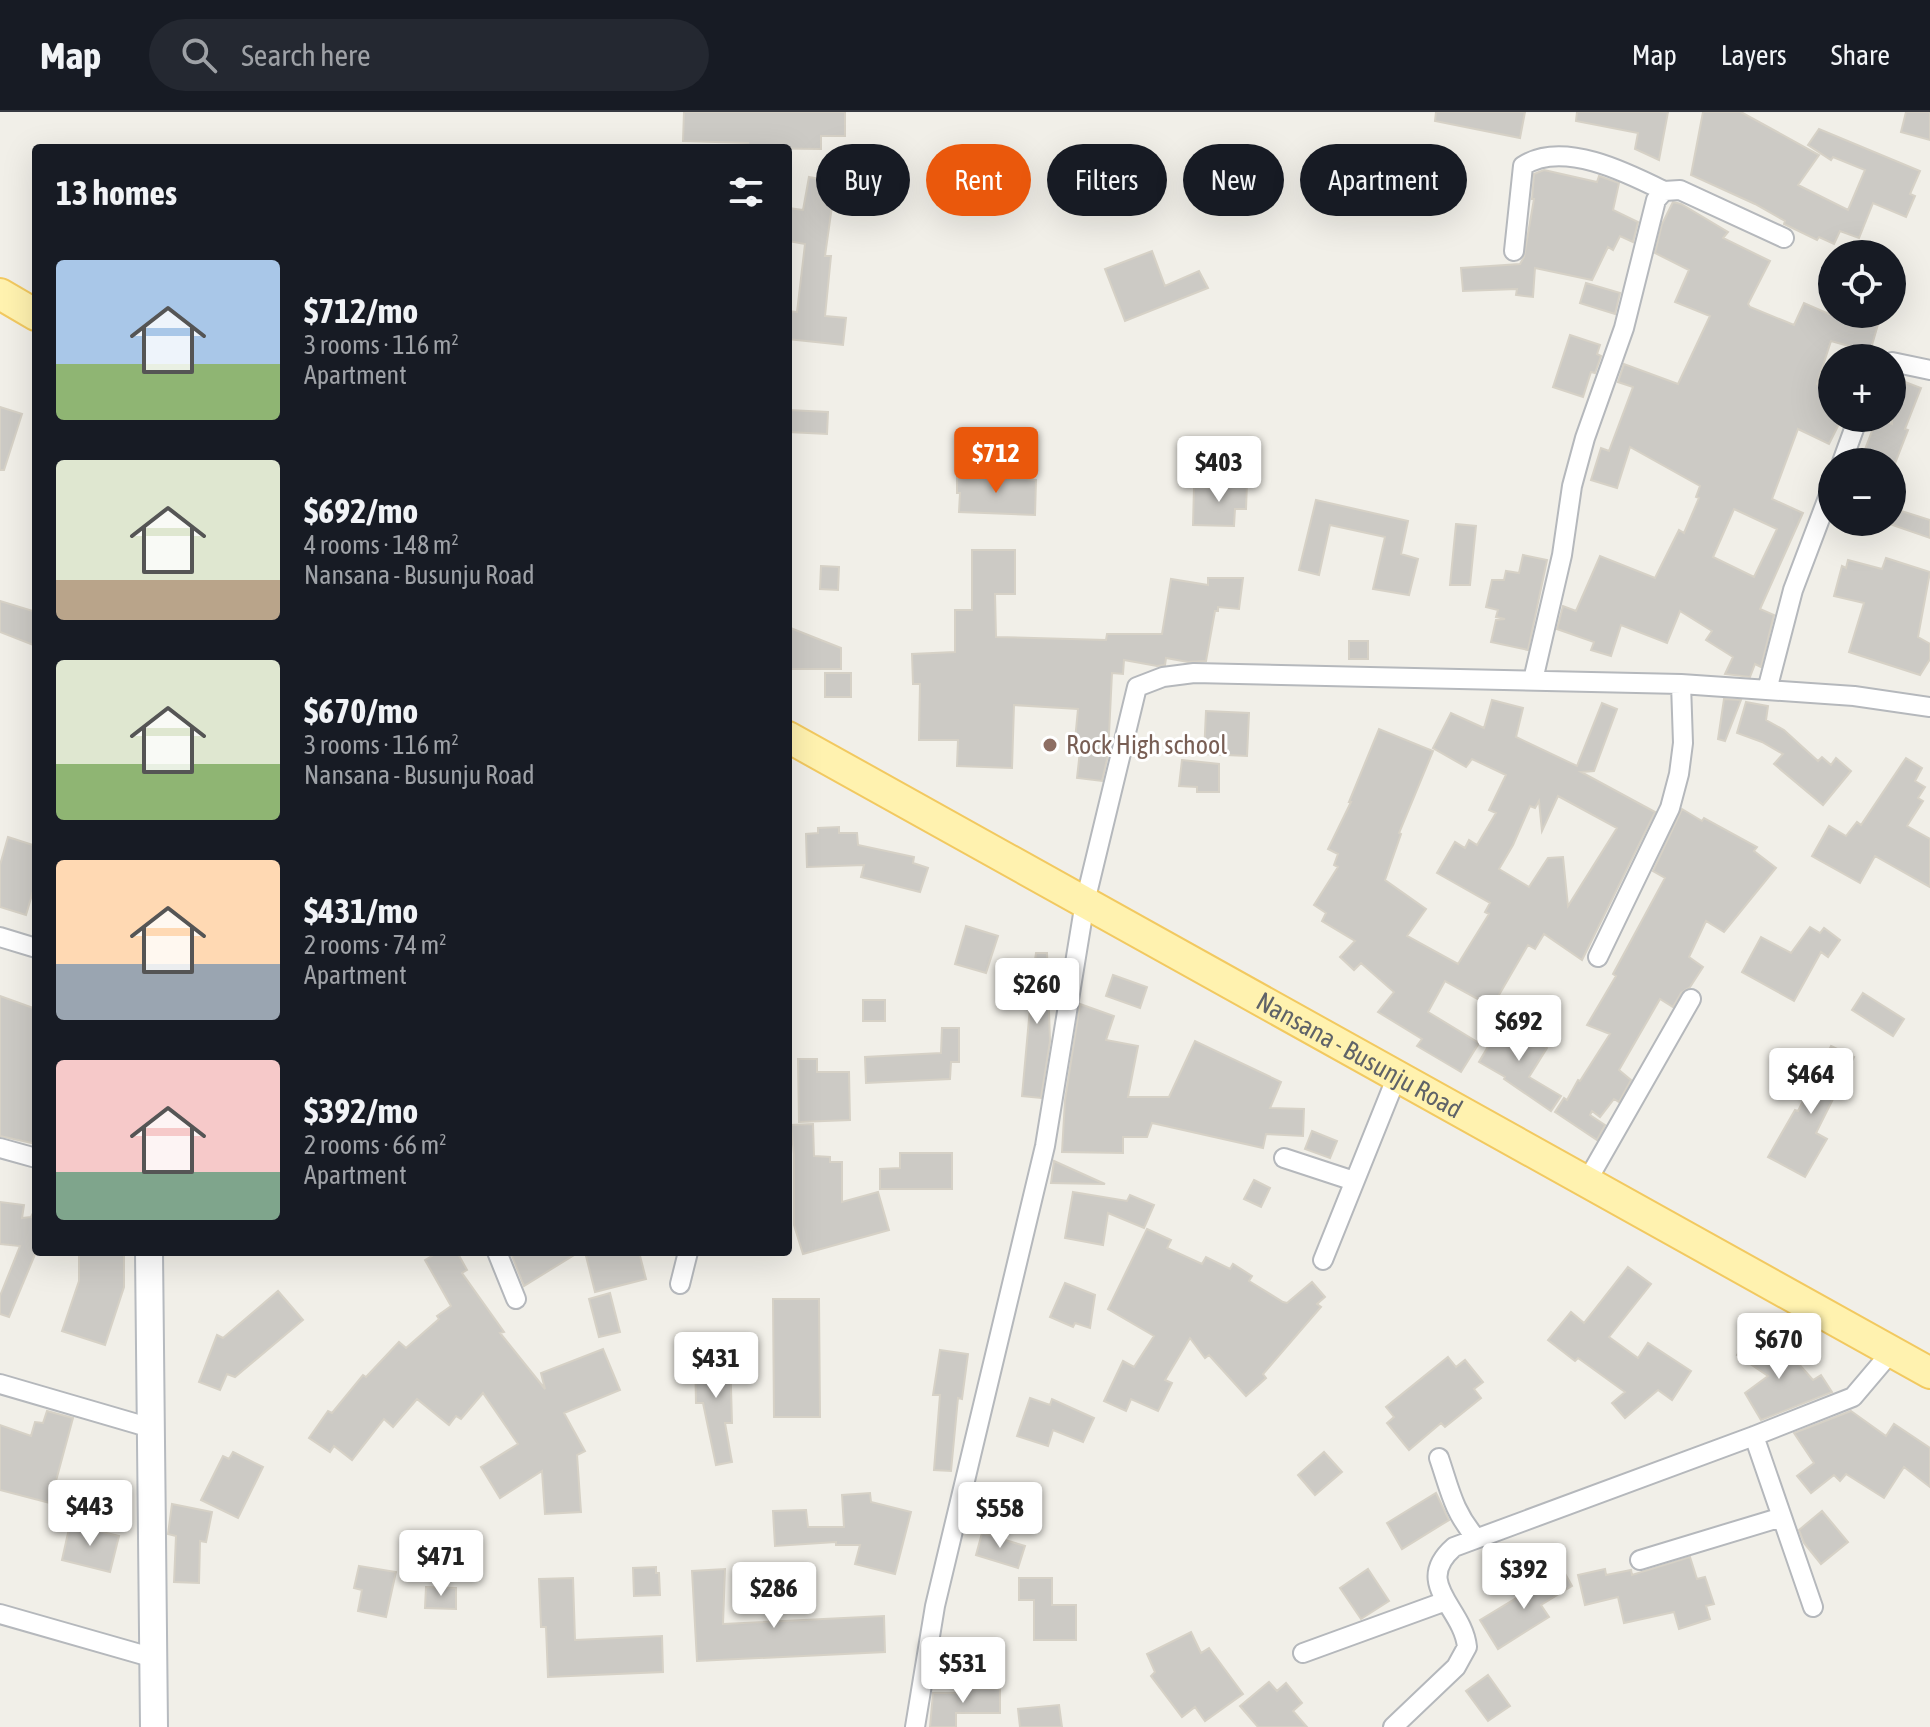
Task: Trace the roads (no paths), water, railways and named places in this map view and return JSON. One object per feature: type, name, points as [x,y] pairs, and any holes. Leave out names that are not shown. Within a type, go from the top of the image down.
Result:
[{"type":"main road","points":[[0,294],[32,313]]},
{"type":"main road","name":"Nansana - Busunju Road","points":[[792,739],[1930,1373]]},
{"type":"street","points":[[1514,251],[1523,166],[1535,158],[1547,156],[1616,167],[1664,191],[1680,190],[1784,238]]},
{"type":"street","points":[[1533,680],[1562,555],[1572,486],[1624,328],[1656,200],[1664,191]]},
{"type":"street","points":[[1906,365],[1930,370]]},
{"type":"street","points":[[1767,690],[1793,590],[1818,524]]},
{"type":"street","points":[[915,1727],[935,1606],[1045,1146],[1085,902],[1137,687],[1163,677],[1194,673],[1533,680],[1681,684],[1854,696],[1930,707]]},
{"type":"street","points":[[1598,957],[1670,808],[1683,743],[1681,684]]},
{"type":"street","points":[[0,937],[32,947]]},
{"type":"street","points":[[1587,1181],[1691,999]]},
{"type":"street","points":[[1323,1260],[1397,1076]]},
{"type":"street","points":[[0,1148],[32,1157]]},
{"type":"street","points":[[1284,1158],[1354,1181]]},
{"type":"street","points":[[149,1256],[154,1727]]},
{"type":"street","points":[[499,1256],[516,1299]]},
{"type":"street","points":[[680,1284],[687,1256]]},
{"type":"street","points":[[1393,1727],[1456,1667],[1467,1647],[1462,1626],[1439,1590],[1438,1566],[1454,1547],[1853,1397],[1892,1351]]},
{"type":"street","points":[[0,1384],[151,1428]]},
{"type":"street","points":[[1754,1436],[1813,1607]]},
{"type":"street","points":[[1439,1458],[1460,1519],[1476,1538]]},
{"type":"street","points":[[1640,1560],[1782,1517]]},
{"type":"street","points":[[1303,1653],[1446,1601]]},
{"type":"street","points":[[0,1614],[154,1658]]},
{"type":"place","name":"Rock High school","points":[[1050,745]]}]
